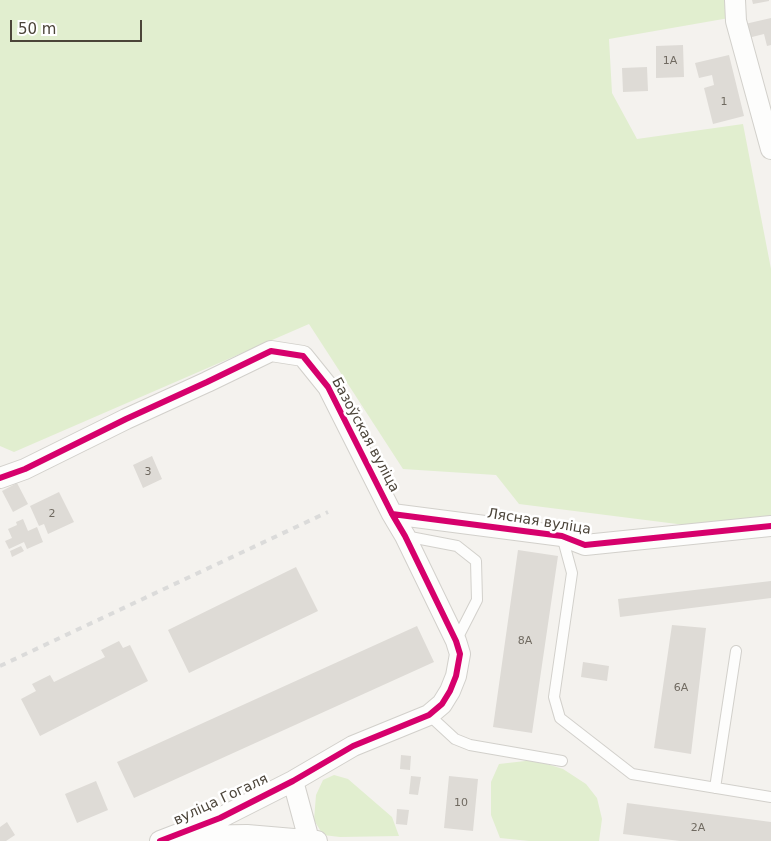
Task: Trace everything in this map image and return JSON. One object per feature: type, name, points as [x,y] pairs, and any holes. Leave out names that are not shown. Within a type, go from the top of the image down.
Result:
[{"type":"street","points":[[735,0],[736,22],[771,149]]},
{"type":"street","name":"Базоўская вуліца","points":[[0,478],[25,469],[271,351],[303,356],[328,387],[392,514],[406,536],[456,641],[460,654],[456,676],[450,691],[442,704],[429,715],[353,746],[293,781]]},
{"type":"street","name":"Лясная вуліца","points":[[392,514],[562,536],[585,545],[771,526]]},
{"type":"street","points":[[293,781],[309,840]]},
{"type":"street","name":"вуліца Гогаля","points":[[165,839],[220,818],[293,781]]},
{"type":"street","name":"вуліца Гогаля","points":[[165,839],[247,835],[317,841]]},
{"type":"lane","points":[[406,536],[457,546],[476,561],[478,600],[456,641]]},
{"type":"lane","points":[[562,536],[572,573],[554,697],[560,718],[632,774],[771,797]]},
{"type":"lane","points":[[715,788],[736,651]]},
{"type":"lane","points":[[429,715],[456,739],[470,745],[562,761]]},
{"type":"green space","points":[[0,0],[727,0],[729,18],[609,39],[612,93],[637,139],[743,124],[771,269],[771,519],[685,525],[519,504],[496,475],[403,469],[309,324],[14,452],[0,446]]},
{"type":"green space","points":[[534,760],[563,769],[586,784],[597,798],[602,819],[599,841],[529,841],[500,838],[491,815],[491,782],[499,764]]},
{"type":"green space","points":[[334,775],[348,779],[392,817],[399,836],[340,837],[323,835],[314,820],[316,795],[323,780]]},
{"type":"building","points":[[752,0],[769,0],[769,1],[753,4]]},
{"type":"building","points":[[771,18],[771,45],[767,46],[764,34],[748,38],[745,24]]},
{"type":"building","points":[[683,45],[684,77],[656,78],[656,46]]},
{"type":"building","points":[[729,55],[744,116],[713,124],[704,88],[714,85],[712,75],[699,78],[695,63]]},
{"type":"building","points":[[647,67],[648,91],[623,92],[622,68]]},
{"type":"building","points":[[152,456],[162,479],[143,488],[133,465]]},
{"type":"building","points":[[17,483],[28,504],[13,512],[2,491]]},
{"type":"building","points":[[59,492],[74,522],[48,534],[44,524],[39,526],[30,506]]},
{"type":"building","points":[[23,519],[28,531],[37,527],[43,542],[27,549],[24,542],[9,549],[5,541],[12,538],[8,529],[17,525],[16,522]]},
{"type":"building","points":[[21,546],[24,551],[12,557],[10,551]]},
{"type":"building","points":[[518,550],[558,556],[532,733],[493,727]]},
{"type":"building","points":[[296,567],[318,611],[189,673],[168,630]]},
{"type":"building","points":[[771,581],[771,598],[620,617],[618,599]]},
{"type":"building","points":[[672,625],[706,628],[691,754],[654,748]]},
{"type":"building","points":[[417,626],[434,662],[134,798],[117,762]]},
{"type":"building","points":[[119,641],[123,648],[130,645],[148,681],[40,736],[21,699],[36,691],[32,684],[50,675],[54,682],[105,657],[101,650]]},
{"type":"building","points":[[583,662],[609,666],[607,681],[581,677]]},
{"type":"building","points":[[401,755],[411,756],[410,770],[400,769]]},
{"type":"building","points":[[411,776],[421,777],[418,795],[409,794]]},
{"type":"building","points":[[449,776],[478,779],[473,831],[444,828]]},
{"type":"building","points":[[96,781],[108,810],[77,823],[65,794]]},
{"type":"building","points":[[627,803],[771,822],[771,841],[680,841],[623,834]]},
{"type":"building","points":[[397,809],[409,810],[407,825],[396,824]]},
{"type":"building","points":[[7,822],[15,835],[6,841],[0,841],[0,827]]},
{"type":"railway","points":[[0,666],[328,512]]},
{"type":"cycle path","points":[[0,478],[25,469],[271,351],[303,356],[328,387],[405,536],[456,641],[460,654],[456,676],[442,704],[429,715],[353,746],[293,781],[220,818],[160,841]]},
{"type":"cycle path","points":[[392,514],[562,536],[585,545],[771,526]]}]
